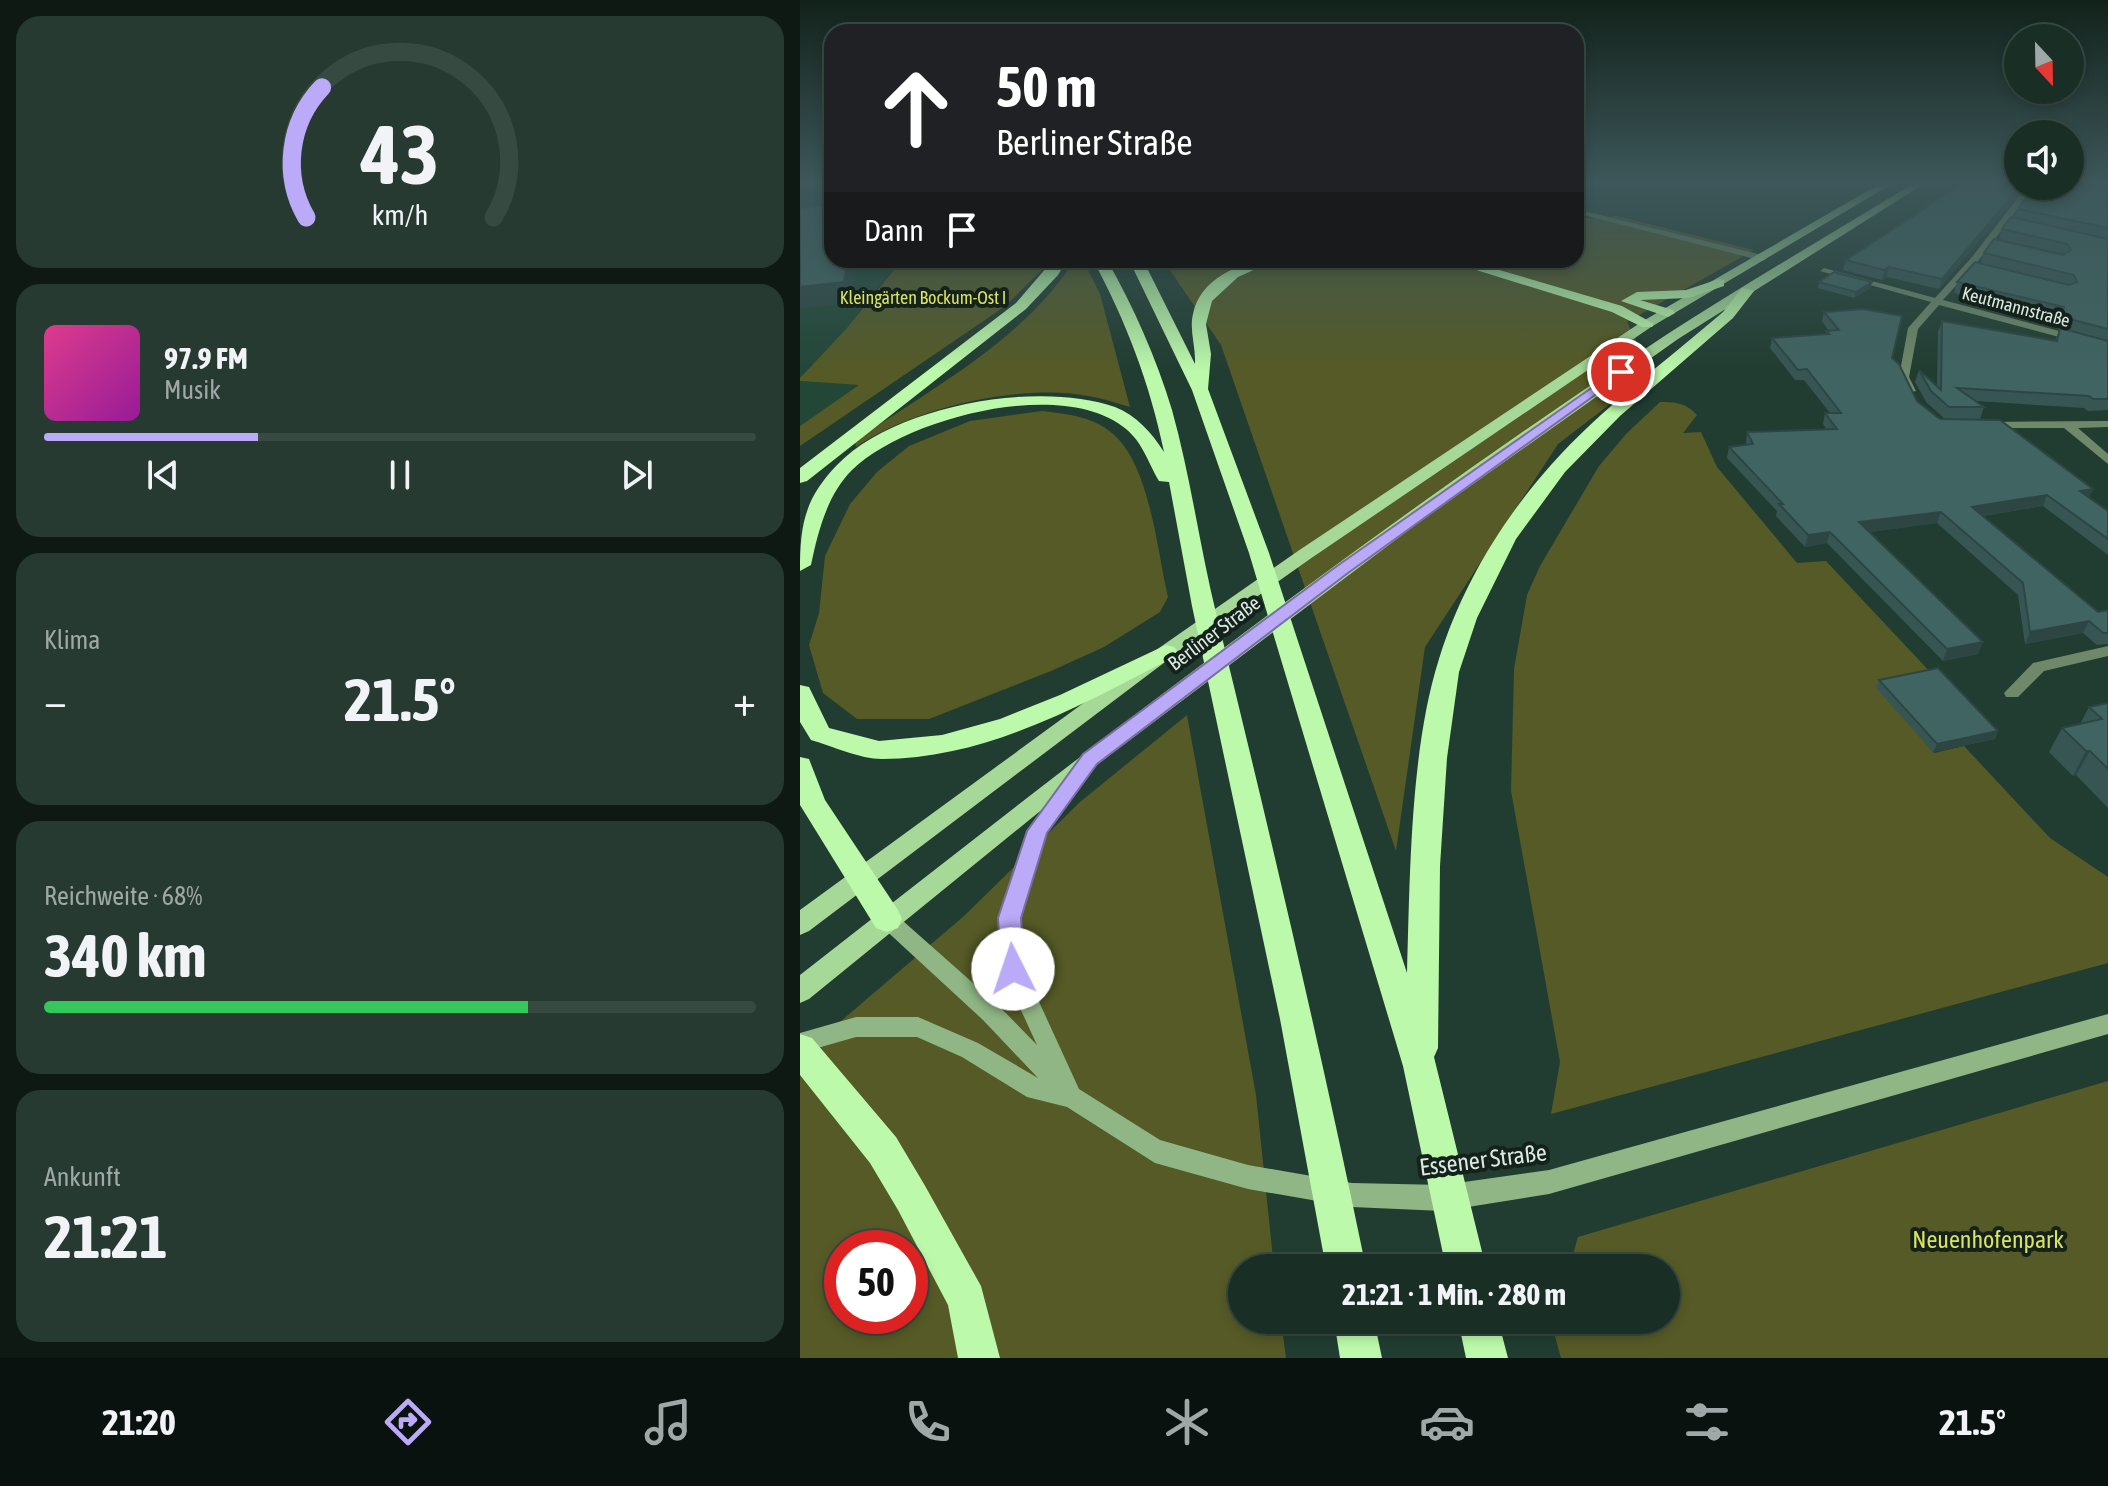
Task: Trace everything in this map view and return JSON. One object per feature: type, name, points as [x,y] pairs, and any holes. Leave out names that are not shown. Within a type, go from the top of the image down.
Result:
[{"type":"highway","points":[[800,477],[1021,306],[1055,268]]},
{"type":"highway","points":[[1105,268],[1116,287],[1141,348],[1169,431],[1193,563],[1314,1100],[1343,1254]]},
{"type":"highway","points":[[1140,268],[1200,390],[1259,553],[1420,1066],[1464,1254]]},
{"type":"highway","points":[[1200,390],[1203,347],[1198,323],[1202,308],[1210,293],[1228,277],[1250,268]]},
{"type":"highway","points":[[1478,268],[1617,309],[1647,324]]},
{"type":"highway","points":[[1521,268],[1668,313]]},
{"type":"highway","points":[[1583,286],[1633,296],[1660,297],[1688,294],[1719,283]]},
{"type":"highway","points":[[1420,1066],[1428,806],[1440,706],[1454,647],[1475,595],[1504,540],[1540,490],[1578,446],[1728,315],[1747,291]]},
{"type":"highway","points":[[800,455],[972,343]]},
{"type":"highway","points":[[800,565],[821,497],[846,465],[882,439],[923,421],[975,408],[1023,402],[1066,404],[1107,411],[1133,425],[1159,453],[1193,563]]},
{"type":"highway","points":[[800,693],[805,710],[820,734],[879,750],[942,744],[1008,726],[1069,701],[1166,652]]},
{"type":"highway","points":[[800,766],[812,802],[887,919]]},
{"type":"highway","points":[[800,1046],[883,1150],[911,1197],[967,1300],[979,1358]]},
{"type":"highway","points":[[1357,1334],[1361,1358]]},
{"type":"highway","points":[[1481,1334],[1487,1358]]},
{"type":"main road","name":"Berliner Straße","points":[[800,924],[1166,652],[1647,324],[1784,245]]},
{"type":"main road","name":"Berliner Straße","points":[[800,991],[1090,759],[1331,578],[1674,336],[1820,245]]},
{"type":"main road","points":[[1668,313],[1676,320],[1674,336]]},
{"type":"main road","points":[[1071,1097],[1013,969],[1009,918],[1037,831],[1090,759]]},
{"type":"main road","name":"Essener Straße","points":[[887,919],[991,1013],[1071,1097],[1155,1151],[1248,1177],[1352,1195],[1443,1198],[1549,1182],[2108,1024]]},
{"type":"main road","points":[[800,1046],[856,1027],[918,1027],[970,1050],[1035,1089],[1071,1097]]},
{"type":"street","points":[[1713,245],[1763,258]]},
{"type":"street","points":[[1920,407],[1904,377],[1913,328],[1938,303],[1984,245]]},
{"type":"street","name":"Keutmannstraße","points":[[1824,271],[2108,347]]},
{"type":"street","points":[[1973,425],[2108,424]]},
{"type":"street","points":[[2068,425],[2108,460]]},
{"type":"street","points":[[2012,693],[2039,667],[2108,651]]},
{"type":"shaded area","points":[[800,245],[824,245],[824,268],[893,268],[846,329],[800,378]]},
{"type":"shaded area","points":[[800,381],[860,385],[800,426]]},
{"type":"green space","points":[[1584,245],[1735,245],[1754,250],[1627,322],[1652,372],[1558,444],[1425,647],[1396,851],[1221,345],[1168,268],[1584,268]]},
{"type":"green space","name":"Kleingärten Bockum-Ost I","points":[[1042,268],[1004,307],[800,446],[800,426],[859,385],[800,381],[800,378],[846,329],[894,270]]},
{"type":"green space","points":[[1069,268],[1087,268],[1100,294],[1130,407],[1093,397],[1061,393],[1000,396],[936,410],[879,433],[856,447],[855,441],[1003,339],[1054,289]]},
{"type":"green space","points":[[1660,402],[1680,404],[1697,415],[1683,433],[1701,432],[1717,467],[1797,563],[1826,561],[1933,675],[1878,688],[1934,753],[1964,746],[2050,838],[2108,877],[2108,963],[1551,1114],[1560,1062],[1511,791],[1514,669],[1527,595],[1540,566],[1599,466],[1626,434]]},
{"type":"green space","points":[[1042,411],[1096,423],[1112,433],[1125,447],[1144,486],[1150,509],[1168,597],[1160,612],[1104,647],[929,719],[857,719],[823,693],[809,645],[819,613],[825,556],[850,504],[877,472],[909,446],[970,421]]},
{"type":"green space","points":[[1187,715],[1256,1095],[1273,1254],[1228,1254],[1228,1334],[1283,1334],[1286,1358],[800,1358],[800,1056],[964,916],[1080,802]]},
{"type":"green space","name":"Neuenhofenpark","points":[[2108,1081],[2108,1358],[1561,1358],[1554,1334],[1680,1334],[1680,1254],[1573,1254],[1578,1237]]},
{"type":"building","points":[[800,245],[824,245],[824,268],[847,268],[844,282],[800,287]]},
{"type":"building","points":[[1868,245],[1970,245],[1942,279],[1889,267],[1884,270],[1846,260]]},
{"type":"building","points":[[1989,245],[2021,245],[2063,255],[2071,250],[2068,245],[2108,245],[2108,329],[2062,317],[2064,307],[1957,282],[1975,262],[2069,285],[2077,282],[2074,275],[1984,253]]},
{"type":"building","points":[[1834,272],[1872,282],[1856,292],[1819,282]]},
{"type":"building","points":[[1863,309],[1902,316],[1892,358],[1899,364],[1917,401],[1940,419],[2000,420],[2093,489],[2080,491],[2108,511],[2108,539],[2047,495],[1972,507],[2098,612],[2108,610],[2108,633],[2103,633],[2089,621],[2030,632],[2023,583],[1941,512],[1859,522],[1983,642],[1947,649],[1830,532],[1808,535],[1729,447],[1753,444],[1747,432],[1837,429],[1825,413],[1841,413],[1807,369],[1798,370],[1772,338],[1829,334],[1826,331],[1839,330],[1824,312]]},
{"type":"building","points":[[1942,321],[2057,341],[2060,328],[2108,341],[2108,399],[1957,388],[1984,407],[1949,407],[1931,391],[1919,370],[1941,390]]},
{"type":"building","points":[[1938,668],[1998,731],[1937,744],[1879,680]]},
{"type":"building","points":[[2108,703],[2108,769],[2062,728],[2102,719],[2089,707]]},
{"type":"route","points":[[1013,969],[1009,918],[1037,831],[1090,759],[1343,569],[1621,372]]}]
